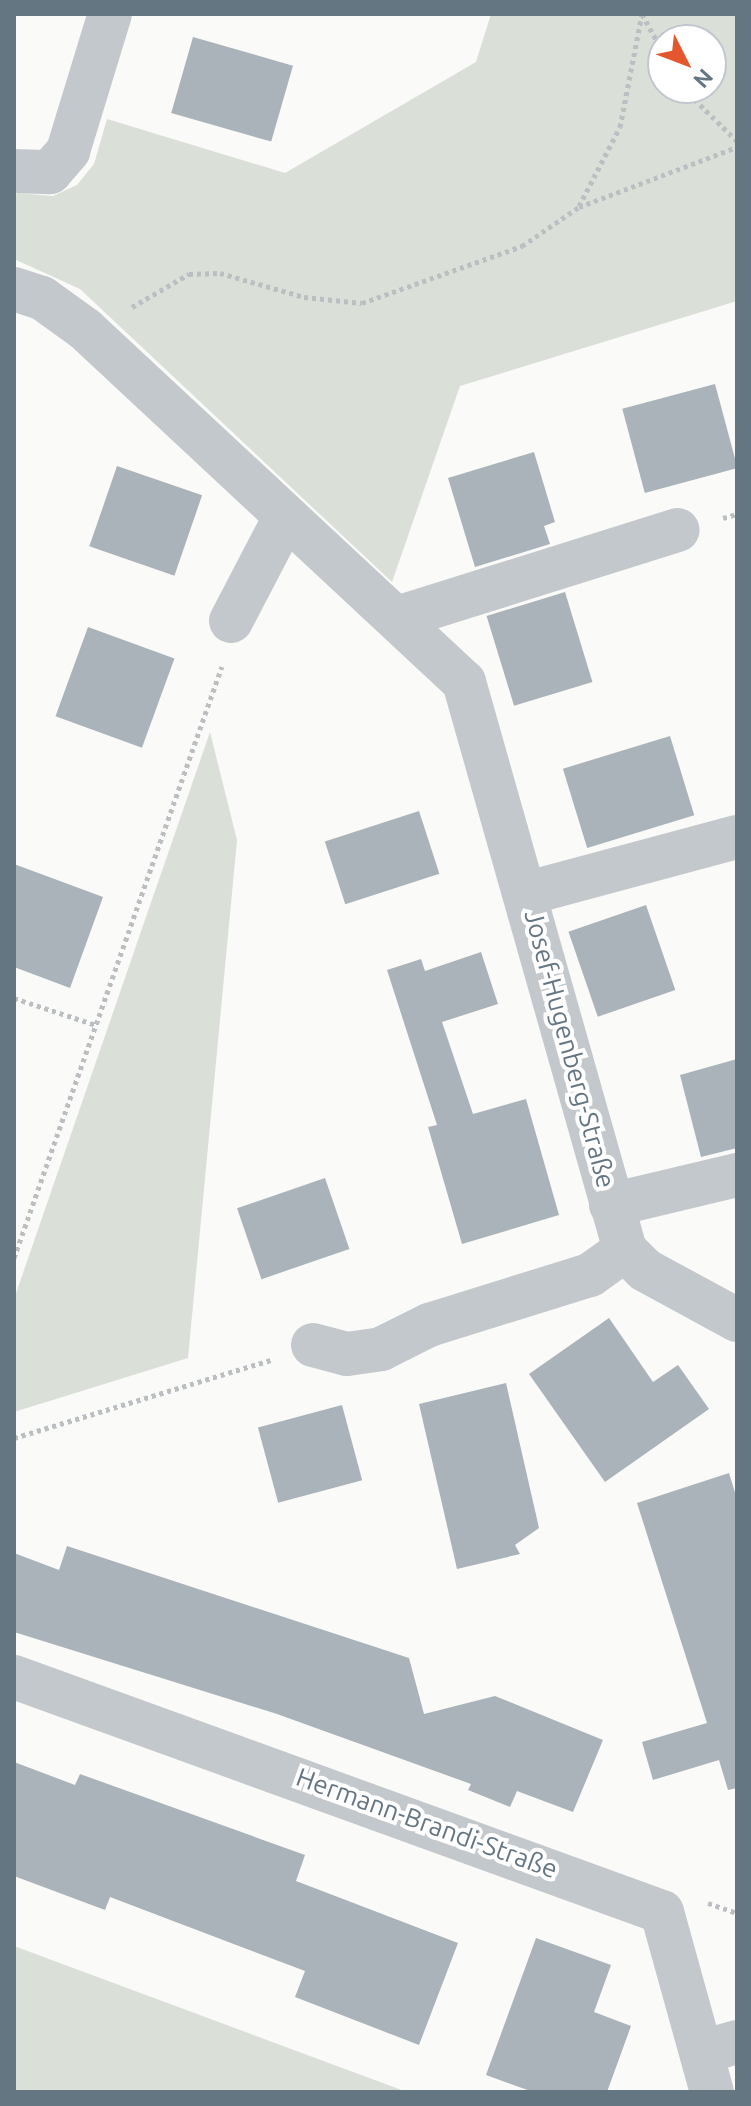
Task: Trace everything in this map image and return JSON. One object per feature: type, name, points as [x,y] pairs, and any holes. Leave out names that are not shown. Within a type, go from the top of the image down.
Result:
[{"type":"street","points":[[14,171],[50,172],[68,151],[110,14]]},
{"type":"street","name":"Josef-Hugenberg-Straße","points":[[14,289],[42,298],[85,329],[284,519],[397,618],[464,682],[528,893],[625,1250]]},
{"type":"street","points":[[231,621],[284,519]]},
{"type":"street","points":[[397,618],[678,530]]},
{"type":"street","name":"Josef-Hugenberg-Straße","points":[[528,893],[737,837]]},
{"type":"street","name":"Josef-Hugenberg-Straße","points":[[611,1205],[737,1175]]},
{"type":"street","points":[[313,1345],[347,1354],[381,1349],[429,1325],[590,1275],[625,1250],[645,1270],[737,1320]]},
{"type":"street","name":"Hermann-Brandi-Straße","points":[[14,1677],[662,1912],[717,2062]]},
{"type":"path","points":[[579,207],[620,127],[642,14]]},
{"type":"path","points":[[85,329],[189,274],[220,273],[304,297],[362,303],[522,246],[579,207],[737,144],[698,104]]},
{"type":"path","points":[[14,1258],[221,668],[231,621]]},
{"type":"path","points":[[14,998],[96,1025]]},
{"type":"path","points":[[14,1438],[313,1345]]},
{"type":"shaded area","points":[[491,14],[737,14],[737,301],[460,386],[392,582],[80,289],[14,259],[14,200],[17,193],[53,196],[77,185],[94,164],[107,119],[285,173],[476,62]]},
{"type":"shaded area","points":[[210,732],[237,840],[188,1358],[14,1412],[14,1299]]},
{"type":"shaded area","points":[[14,1946],[407,2092],[14,2092]]},
{"type":"building","points":[[193,37],[293,66],[271,142],[171,113]]},
{"type":"building","points":[[715,384],[737,468],[645,493],[622,409]]},
{"type":"building","points":[[534,452],[555,522],[544,526],[550,544],[475,567],[448,478]]},
{"type":"building","points":[[117,466],[202,495],[174,576],[89,546]]},
{"type":"building","points":[[565,592],[592,682],[514,706],[487,616]]},
{"type":"building","points":[[88,627],[174,658],[142,748],[56,716]]},
{"type":"building","points":[[670,736],[694,815],[587,848],[563,769]]},
{"type":"building","points":[[419,811],[439,874],[345,904],[325,842]]},
{"type":"building","points":[[14,864],[103,897],[70,988],[14,967]]},
{"type":"building","points":[[646,905],[675,990],[598,1017],[568,932]]},
{"type":"building","points":[[481,952],[498,1004],[442,1022],[473,1114],[526,1099],[559,1215],[462,1244],[428,1127],[437,1125],[387,970],[421,959],[425,971]]},
{"type":"building","points":[[737,1059],[737,1148],[701,1157],[680,1075]]},
{"type":"building","points":[[325,1178],[349,1249],[261,1279],[237,1208]]},
{"type":"building","points":[[609,1318],[653,1382],[678,1365],[709,1409],[605,1482],[529,1374]]},
{"type":"building","points":[[506,1383],[539,1528],[515,1545],[520,1554],[457,1569],[419,1404]]},
{"type":"building","points":[[342,1405],[362,1480],[278,1503],[258,1428]]},
{"type":"building","points":[[729,1473],[737,1499],[737,1788],[728,1790],[719,1760],[653,1780],[642,1742],[707,1723],[637,1503]]},
{"type":"building","points":[[67,1546],[409,1658],[424,1714],[495,1696],[603,1740],[573,1812],[517,1791],[510,1807],[468,1790],[471,1784],[277,1714],[14,1632],[14,1553],[59,1570]]},
{"type":"building","points":[[14,1762],[75,1785],[80,1774],[305,1855],[296,1881],[458,1943],[419,2045],[295,1997],[305,1971],[110,1897],[105,1910],[14,1876]]},
{"type":"building","points":[[536,1938],[611,1965],[594,2012],[631,2026],[607,2092],[533,2092],[486,2075]]}]
